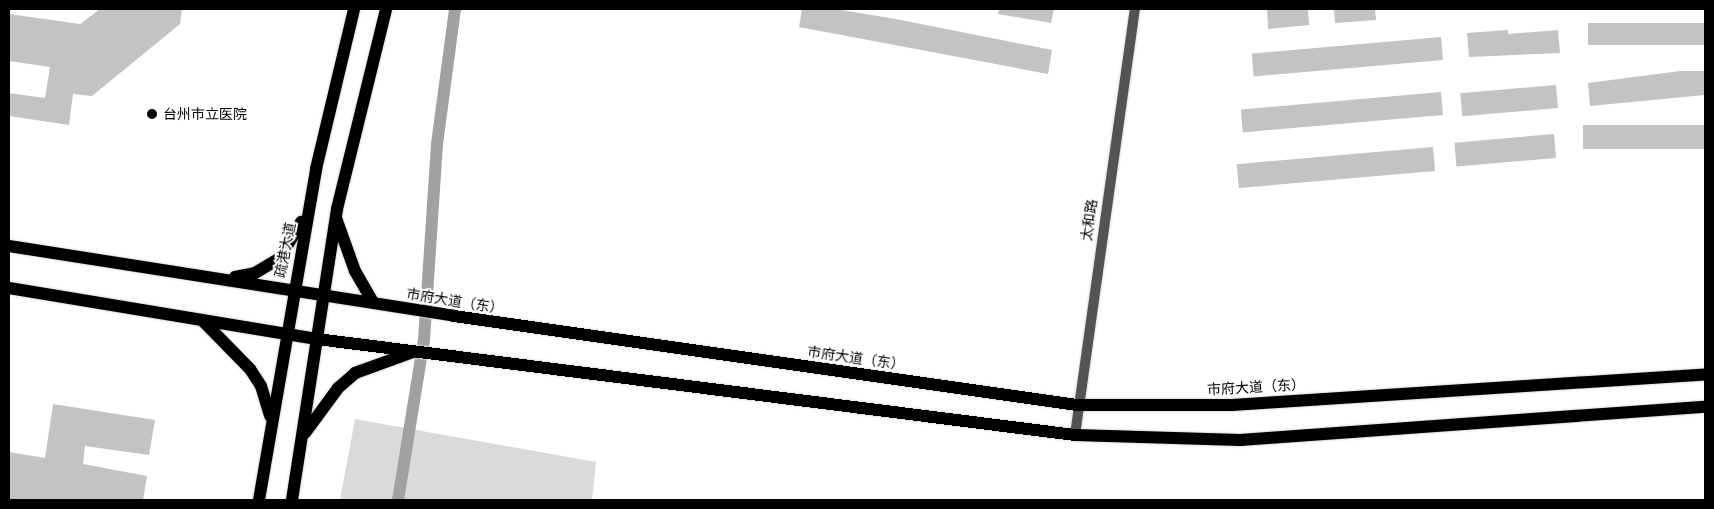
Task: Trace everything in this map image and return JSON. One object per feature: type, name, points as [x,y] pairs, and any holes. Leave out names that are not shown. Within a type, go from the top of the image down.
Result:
[{"type":"main road","name":"疏港大道","points":[[259,500],[293,290],[309,206],[354,9]]},
{"type":"main road","points":[[292,500],[336,216],[386,9]]},
{"type":"main road","points":[[225,279],[255,273],[280,258],[309,206]]},
{"type":"main road","points":[[336,216],[355,271],[374,302]]},
{"type":"main road","name":"市府大道（东）","points":[[9,246],[454,316],[1077,405],[1232,405],[1705,374]]},
{"type":"main road","points":[[9,288],[317,339],[418,350],[1075,435],[1240,440],[1705,407]]},
{"type":"main road","points":[[202,320],[250,368],[261,386],[271,423]]},
{"type":"main road","points":[[302,437],[338,388],[355,373],[418,350]]},
{"type":"street","name":"太和路","points":[[1075,435],[1077,405],[1135,9]]},
{"type":"shaded area","points":[[355,419],[596,462],[592,500],[340,500]]},
{"type":"building","points":[[100,9],[182,9],[180,24],[92,96],[73,94],[69,125],[9,116],[9,93],[45,98],[50,67],[9,61],[9,14],[80,24]]},
{"type":"building","points":[[802,9],[835,9],[896,19],[1052,50],[1048,74],[799,27]]},
{"type":"building","points":[[999,9],[1054,9],[1051,23],[998,14]]},
{"type":"building","points":[[1267,9],[1308,9],[1309,25],[1268,29]]},
{"type":"building","points":[[1334,9],[1375,9],[1376,20],[1335,23]]},
{"type":"building","points":[[1588,23],[1705,23],[1705,45],[1588,45]]},
{"type":"building","points":[[1508,30],[1508,34],[1558,30],[1560,53],[1469,57],[1467,33]]},
{"type":"building","points":[[1441,37],[1443,60],[1254,76],[1252,54]]},
{"type":"building","points":[[1680,71],[1705,71],[1705,95],[1590,106],[1588,83]]},
{"type":"building","points":[[1556,85],[1558,108],[1462,116],[1460,93]]},
{"type":"building","points":[[1441,92],[1443,115],[1243,132],[1241,110]]},
{"type":"building","points":[[1583,125],[1705,125],[1705,149],[1583,149]]},
{"type":"building","points":[[1554,134],[1556,158],[1456,167],[1454,143]]},
{"type":"building","points":[[1433,147],[1435,171],[1239,188],[1237,164]]},
{"type":"building","points":[[53,404],[155,420],[149,455],[85,446],[83,464],[147,476],[143,500],[9,500],[9,452],[45,458]]},
{"type":"waterway","points":[[398,500],[424,340],[437,144],[455,9]]},
{"type":"place","name":"台州市立医院","points":[[152,114]]}]
